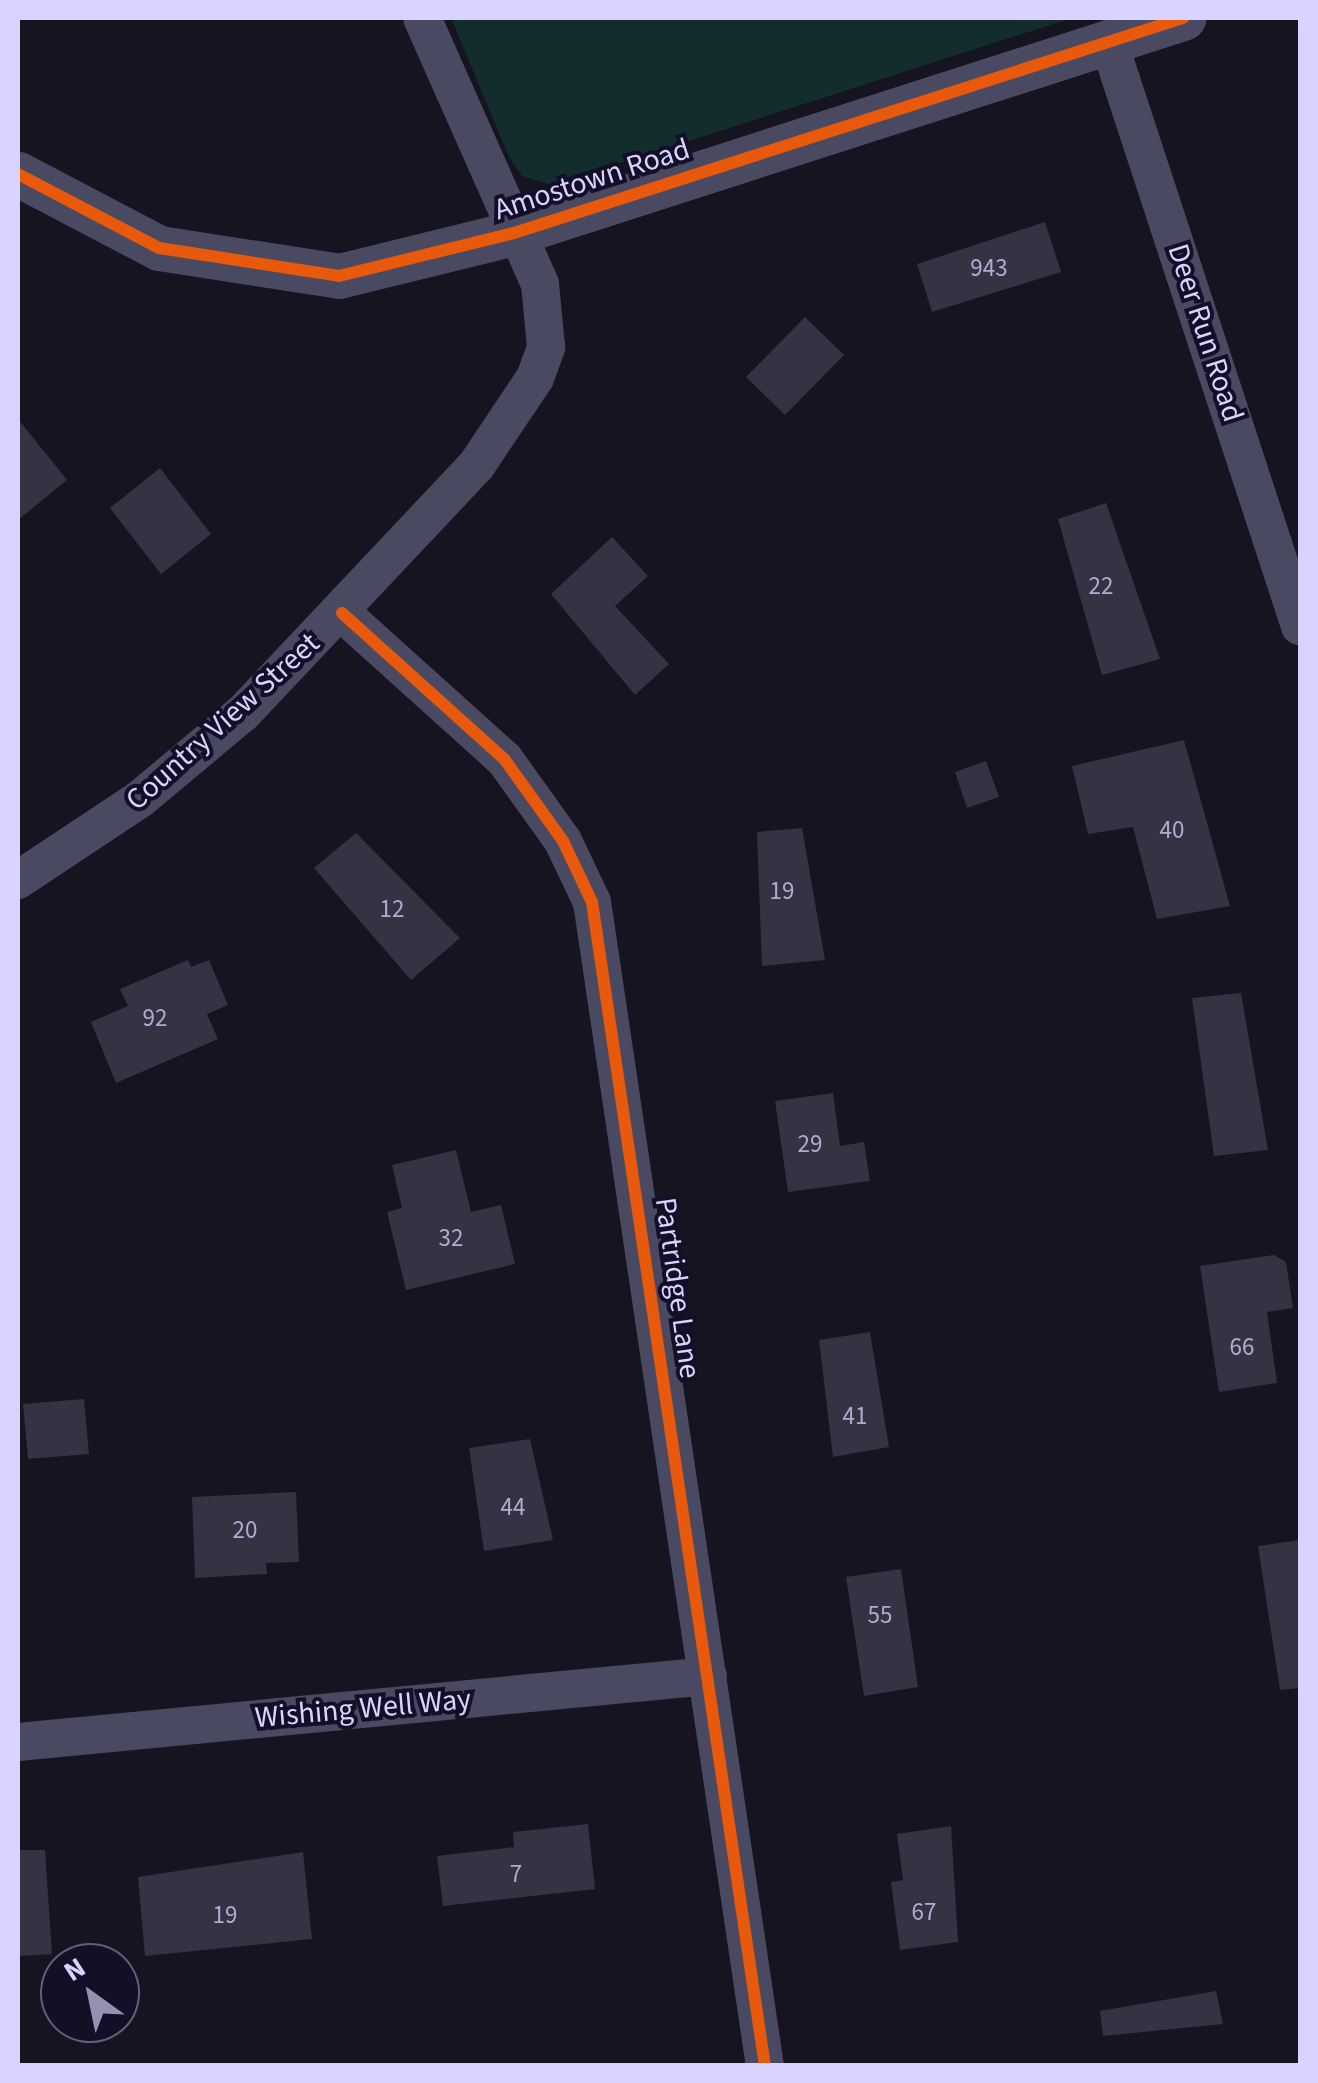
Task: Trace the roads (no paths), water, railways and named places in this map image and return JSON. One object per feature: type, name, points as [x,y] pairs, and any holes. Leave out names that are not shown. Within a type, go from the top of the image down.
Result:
[{"type":"street","name":"Country View Street","points":[[18,880],[188,760],[342,613],[500,438],[535,378],[546,304],[422,18]]},
{"type":"street","name":"Amostown Road","points":[[18,174],[159,248],[340,276],[514,233],[1184,18]]},
{"type":"street","name":"Deer Run Road","points":[[1108,40],[1300,626]]},
{"type":"street","name":"Partridge Lane","points":[[342,613],[505,760],[564,841],[592,902],[765,2066]]},
{"type":"street","name":"Wishing Well Way","points":[[18,1742],[708,1676]]}]
